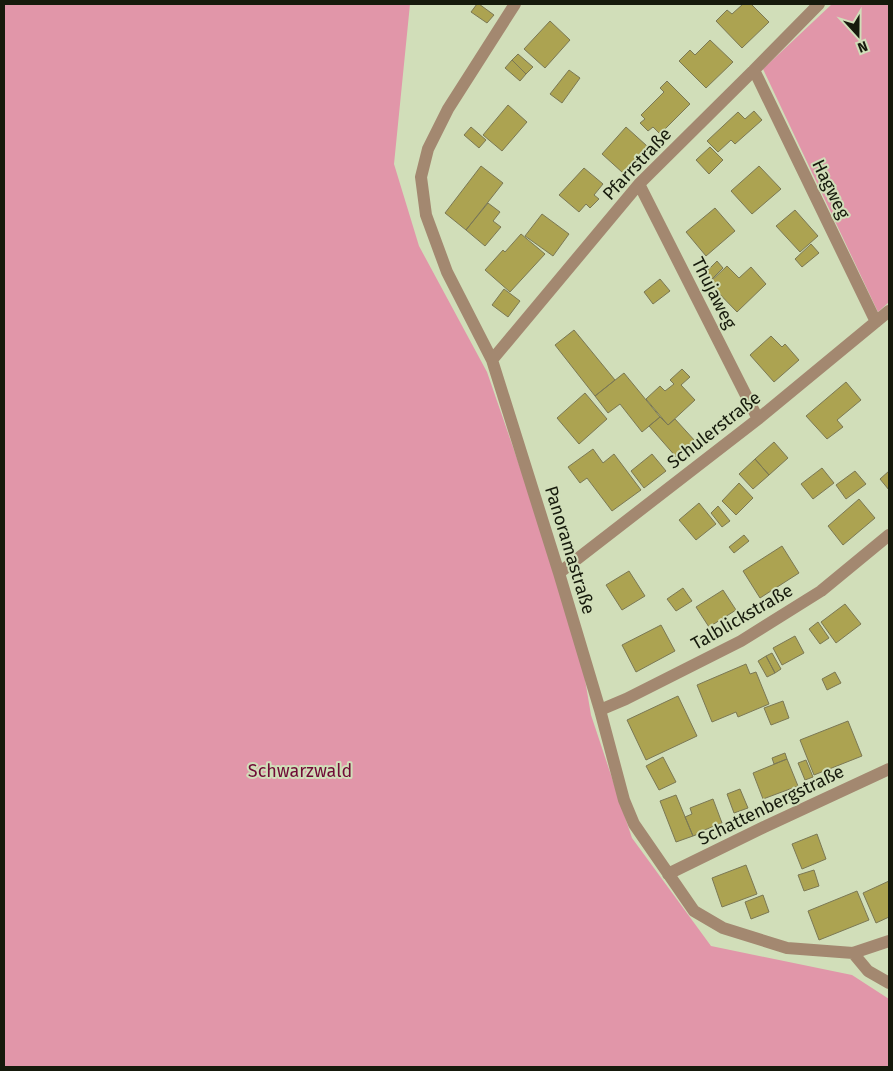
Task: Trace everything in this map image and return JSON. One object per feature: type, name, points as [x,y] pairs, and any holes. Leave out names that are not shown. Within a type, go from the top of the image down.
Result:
[{"type":"street","name":"Panoramastraße","points":[[515,4],[448,109],[428,149],[421,177],[426,215],[447,272],[492,360],[559,573],[600,710],[624,800],[634,824],[694,911],[723,928],[787,948],[853,953]]},
{"type":"street","name":"Pfarrstraße","points":[[492,360],[639,184],[819,4]]},
{"type":"street","name":"Hagweg","points":[[754,70],[876,322]]},
{"type":"street","name":"Thujaweg","points":[[639,184],[758,418]]},
{"type":"street","name":"Schulerstraße","points":[[559,573],[758,418],[889,311]]},
{"type":"street","name":"Talblickstraße","points":[[600,710],[626,699],[740,641],[821,591],[889,535]]},
{"type":"street","name":"Schattenbergstraße","points":[[668,874],[889,769]]},
{"type":"street","points":[[889,941],[853,953],[868,971],[889,983]]},
{"type":"green space","name":"Schwarzwald","points":[[4,4],[410,4],[394,164],[419,246],[487,372],[577,632],[591,715],[632,838],[711,946],[852,975],[889,999],[889,1067],[4,1067]]},
{"type":"green space","points":[[832,4],[889,4],[889,302],[878,312],[763,69]]},
{"type":"building","points":[[477,4],[494,15],[487,23],[471,12]]},
{"type":"building","points":[[743,4],[751,4],[769,22],[742,48],[716,21],[727,10],[732,14]]},
{"type":"building","points":[[550,21],[570,40],[545,68],[524,49]]},
{"type":"building","points":[[710,40],[733,62],[706,88],[679,61],[690,50],[695,55]]},
{"type":"building","points":[[518,54],[533,67],[526,74],[512,60]]},
{"type":"building","points":[[512,60],[526,74],[520,81],[505,68]]},
{"type":"building","points":[[569,70],[580,78],[562,103],[550,94]]},
{"type":"building","points":[[667,81],[690,104],[660,134],[653,127],[648,131],[640,123],[645,119],[641,115],[664,92],[660,88]]},
{"type":"building","points":[[508,105],[527,122],[502,151],[483,135]]},
{"type":"building","points":[[754,111],[762,120],[735,144],[731,140],[718,152],[707,141],[738,112],[745,119]]},
{"type":"building","points":[[471,127],[486,140],[479,148],[464,135]]},
{"type":"building","points":[[626,127],[647,146],[623,173],[602,154]]},
{"type":"building","points":[[710,147],[723,160],[709,174],[696,160]]},
{"type":"building","points":[[481,166],[503,183],[466,230],[445,213]]},
{"type":"building","points":[[759,166],[781,189],[752,214],[731,191]]},
{"type":"building","points":[[584,168],[603,184],[594,195],[599,199],[590,208],[586,204],[579,212],[559,195]]},
{"type":"building","points":[[488,203],[500,212],[493,221],[501,227],[485,246],[466,230]]},
{"type":"building","points":[[715,208],[735,231],[706,256],[686,232]]},
{"type":"building","points":[[795,210],[818,236],[800,252],[776,226]]},
{"type":"building","points":[[542,214],[569,234],[553,256],[525,236]]},
{"type":"building","points":[[521,234],[545,254],[510,292],[485,270]]},
{"type":"building","points":[[811,244],[819,253],[802,267],[795,259]]},
{"type":"building","points":[[717,261],[723,268],[711,280],[704,274]]},
{"type":"building","points":[[727,266],[739,278],[751,267],[766,284],[737,312],[709,283]]},
{"type":"building","points":[[660,279],[670,291],[653,304],[644,292]]},
{"type":"building","points":[[504,289],[520,301],[508,317],[492,305]]},
{"type":"building","points":[[574,330],[615,380],[595,396],[555,345]]},
{"type":"building","points":[[771,336],[782,347],[785,344],[799,360],[774,382],[750,355]]},
{"type":"building","points":[[682,369],[690,377],[681,385],[695,400],[668,425],[646,399],[660,386],[665,391],[674,384],[670,380]]},
{"type":"building","points":[[624,373],[660,417],[642,432],[620,404],[608,413],[595,396]]},
{"type":"building","points":[[846,382],[861,400],[837,420],[843,427],[827,439],[806,416]]},
{"type":"building","points":[[585,393],[607,419],[579,444],[557,418]]},
{"type":"building","points":[[660,417],[668,425],[675,419],[696,442],[677,458],[649,426]]},
{"type":"building","points":[[774,442],[788,458],[769,475],[755,459]]},
{"type":"building","points":[[593,449],[603,463],[614,454],[641,490],[612,511],[587,478],[580,483],[568,467]]},
{"type":"building","points":[[652,454],[666,471],[644,488],[631,471]]},
{"type":"building","points":[[755,459],[769,475],[753,489],[739,474]]},
{"type":"building","points":[[822,468],[834,483],[813,499],[801,484]]},
{"type":"building","points":[[855,471],[866,484],[846,499],[836,485]]},
{"type":"building","points":[[889,471],[889,490],[880,479]]},
{"type":"building","points":[[739,483],[753,498],[736,515],[722,501]]},
{"type":"building","points":[[859,499],[875,518],[843,545],[828,526]]},
{"type":"building","points":[[699,503],[716,524],[696,540],[679,520]]},
{"type":"building","points":[[718,506],[730,521],[722,527],[711,513]]},
{"type":"building","points":[[744,535],[749,541],[734,553],[729,547]]},
{"type":"building","points":[[782,546],[799,573],[760,598],[743,571]]},
{"type":"building","points":[[629,571],[645,596],[622,610],[606,585]]},
{"type":"building","points":[[683,588],[692,601],[676,611],[667,599]]},
{"type":"building","points":[[723,590],[736,610],[709,627],[696,607]]},
{"type":"building","points":[[845,604],[861,624],[836,643],[821,622]]},
{"type":"building","points":[[818,622],[829,638],[820,644],[809,629]]},
{"type":"building","points":[[661,625],[675,651],[636,672],[622,645]]},
{"type":"building","points":[[795,636],[804,653],[782,665],[773,648]]},
{"type":"building","points":[[772,653],[781,669],[775,673],[766,656]]},
{"type":"building","points":[[766,656],[775,673],[767,677],[758,661]]},
{"type":"building","points":[[746,664],[750,674],[756,672],[769,704],[738,717],[736,712],[712,722],[697,685]]},
{"type":"building","points":[[835,672],[841,683],[827,690],[822,679]]},
{"type":"building","points":[[678,696],[697,736],[646,760],[627,720]]},
{"type":"building","points":[[783,701],[789,718],[771,725],[764,708]]},
{"type":"building","points":[[848,721],[862,756],[814,775],[800,740]]},
{"type":"building","points":[[785,753],[787,759],[774,764],[772,758]]},
{"type":"building","points":[[663,757],[676,782],[659,790],[646,766]]},
{"type":"building","points":[[787,759],[798,786],[763,799],[753,773]]},
{"type":"building","points":[[806,760],[813,777],[805,780],[798,763]]},
{"type":"building","points":[[740,789],[748,808],[734,813],[727,794]]},
{"type":"building","points":[[676,795],[693,836],[676,842],[660,801]]},
{"type":"building","points":[[713,799],[722,823],[693,836],[685,817],[692,814],[690,808]]},
{"type":"building","points":[[817,834],[826,859],[802,869],[792,844]]},
{"type":"building","points":[[746,865],[757,894],[722,907],[712,878]]},
{"type":"building","points":[[814,870],[819,886],[804,891],[798,875]]},
{"type":"building","points":[[889,881],[889,917],[876,923],[863,893]]},
{"type":"building","points":[[857,891],[869,920],[819,940],[808,911]]},
{"type":"building","points":[[763,895],[769,912],[751,919],[745,902]]}]
